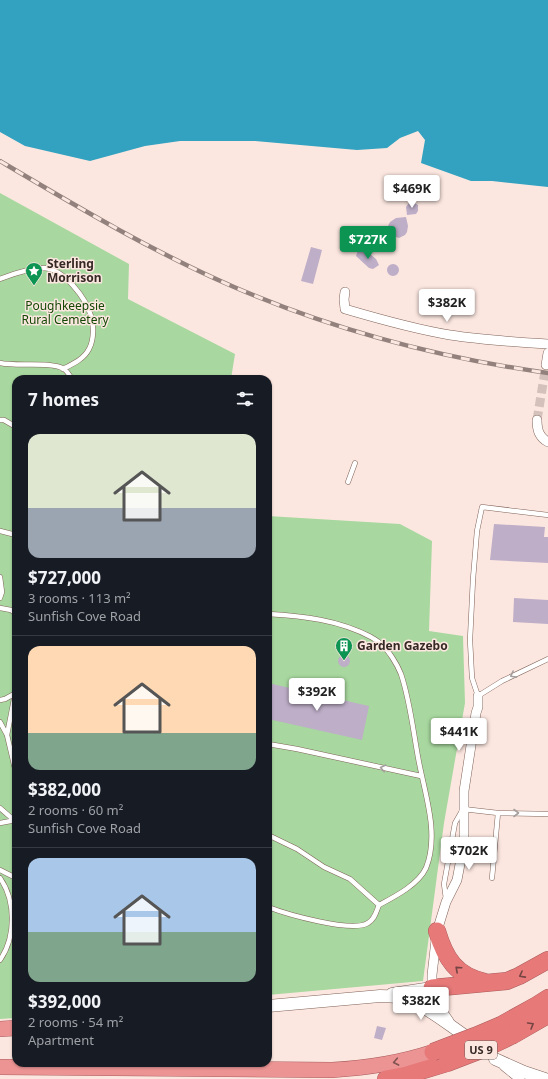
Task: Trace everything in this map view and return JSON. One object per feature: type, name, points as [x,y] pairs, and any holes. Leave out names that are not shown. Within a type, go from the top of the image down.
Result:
[{"type":"highway","points":[[437,931],[445,952],[455,966],[470,977],[493,983]]},
{"type":"highway","points":[[432,988],[493,983],[513,979],[548,960]]},
{"type":"highway","name":"US 9","points":[[386,1079],[402,1077],[448,1063],[486,1048],[537,1005],[548,998]]},
{"type":"highway","name":"US 9","points":[[0,1068],[332,1070],[365,1068],[414,1058],[470,1038],[507,1030],[548,1015]]},
{"type":"highway","points":[[0,1029],[12,1028]]},
{"type":"street","points":[[345,292],[345,309],[398,324],[450,335],[548,344]]},
{"type":"street","points":[[546,365],[548,353]]},
{"type":"street","points":[[537,420],[537,427],[540,435],[548,442]]},
{"type":"street","points":[[464,1035],[442,1011],[432,988],[432,975],[437,931],[446,902],[457,880],[464,843],[463,809],[465,784],[478,707],[478,696]]},
{"type":"street","points":[[272,1006],[380,996],[403,991],[432,988]]},
{"type":"street","points":[[380,996],[398,997],[412,1001],[464,1035],[520,1079]]},
{"type":"street","points":[[495,1059],[545,1079]]},
{"type":"lane","points":[[0,279],[12,274],[45,268],[60,273],[72,284],[81,296],[91,315],[93,334],[90,347],[85,356],[63,369]]},
{"type":"lane","points":[[0,363],[20,365],[51,365],[63,369],[68,375]]},
{"type":"lane","points":[[0,420],[4,420],[12,425]]},
{"type":"lane","points":[[348,482],[355,463]]},
{"type":"lane","points":[[548,515],[482,507],[477,531],[473,572],[470,640],[472,678],[478,696],[518,672],[548,659]]},
{"type":"lane","points":[[0,531],[12,534]]},
{"type":"lane","points":[[0,577],[2,592],[0,598]]},
{"type":"lane","points":[[0,608],[12,611]]},
{"type":"lane","points":[[272,614],[300,616],[325,620],[362,632],[381,643],[392,657],[400,673],[407,694],[431,830],[431,849],[425,869],[416,880],[401,893],[379,905],[375,917],[368,924],[354,926],[336,925],[272,908]]},
{"type":"lane","points":[[0,700],[12,695]]},
{"type":"lane","points":[[7,735],[12,709]]},
{"type":"lane","points":[[0,722],[7,735],[12,756]]},
{"type":"lane","points":[[272,745],[421,776]]},
{"type":"lane","points":[[0,808],[12,818]]},
{"type":"lane","points":[[463,809],[498,813],[548,814]]},
{"type":"lane","points":[[492,878],[498,813]]},
{"type":"lane","points":[[0,823],[12,821]]},
{"type":"lane","points":[[272,837],[297,849],[324,866],[350,879],[379,905]]},
{"type":"lane","points":[[0,870],[12,876]]},
{"type":"lane","points":[[0,878],[10,898],[12,924],[5,952],[0,960]]},
{"type":"green space","name":"Poughkeepsie Rural Cemetery","points":[[0,193],[129,264],[128,299],[235,354],[232,375],[12,375],[12,1018],[0,1019]]},
{"type":"green space","points":[[272,516],[400,524],[432,541],[429,631],[463,636],[465,703],[444,823],[423,981],[272,995]]},
{"type":"water","points":[[0,0],[548,0],[548,187],[492,181],[471,181],[421,163],[425,140],[418,131],[400,138],[387,148],[357,150],[255,141],[180,141],[145,146],[90,161],[25,146],[0,132]]},
{"type":"building","points":[[412,202],[418,205],[418,211],[416,214],[407,215],[406,207]]},
{"type":"building","points":[[406,217],[408,226],[405,235],[399,238],[393,236],[389,231],[388,226],[390,222],[396,218]]},
{"type":"building","points":[[311,247],[322,250],[313,284],[301,281]]},
{"type":"building","points":[[358,250],[370,254],[376,259],[379,265],[373,269],[369,268],[356,256]]},
{"type":"building","points":[[393,264],[397,266],[399,270],[397,274],[393,276],[389,274],[387,270],[389,266]]},
{"type":"building","points":[[494,524],[545,527],[544,537],[548,537],[548,563],[490,560]]},
{"type":"building","points":[[514,598],[548,600],[548,624],[513,622]]},
{"type":"building","name":"Garden Gazebo","points":[[342,655],[346,655],[350,661],[346,667],[342,667],[338,663],[338,659]]},
{"type":"building","points":[[272,684],[369,706],[362,740],[272,720]]},
{"type":"building","points":[[377,1026],[386,1028],[382,1040],[374,1038]]},
{"type":"tunnel","points":[[537,420],[546,365]]},
{"type":"railway","points":[[0,161],[144,244],[234,287],[272,302],[349,329],[428,351],[508,367],[548,373]]},
{"type":"place","name":"Sterling Morrison","points":[[34,286]]},
{"type":"place","name":"Garden Gazebo","points":[[344,661]]}]
